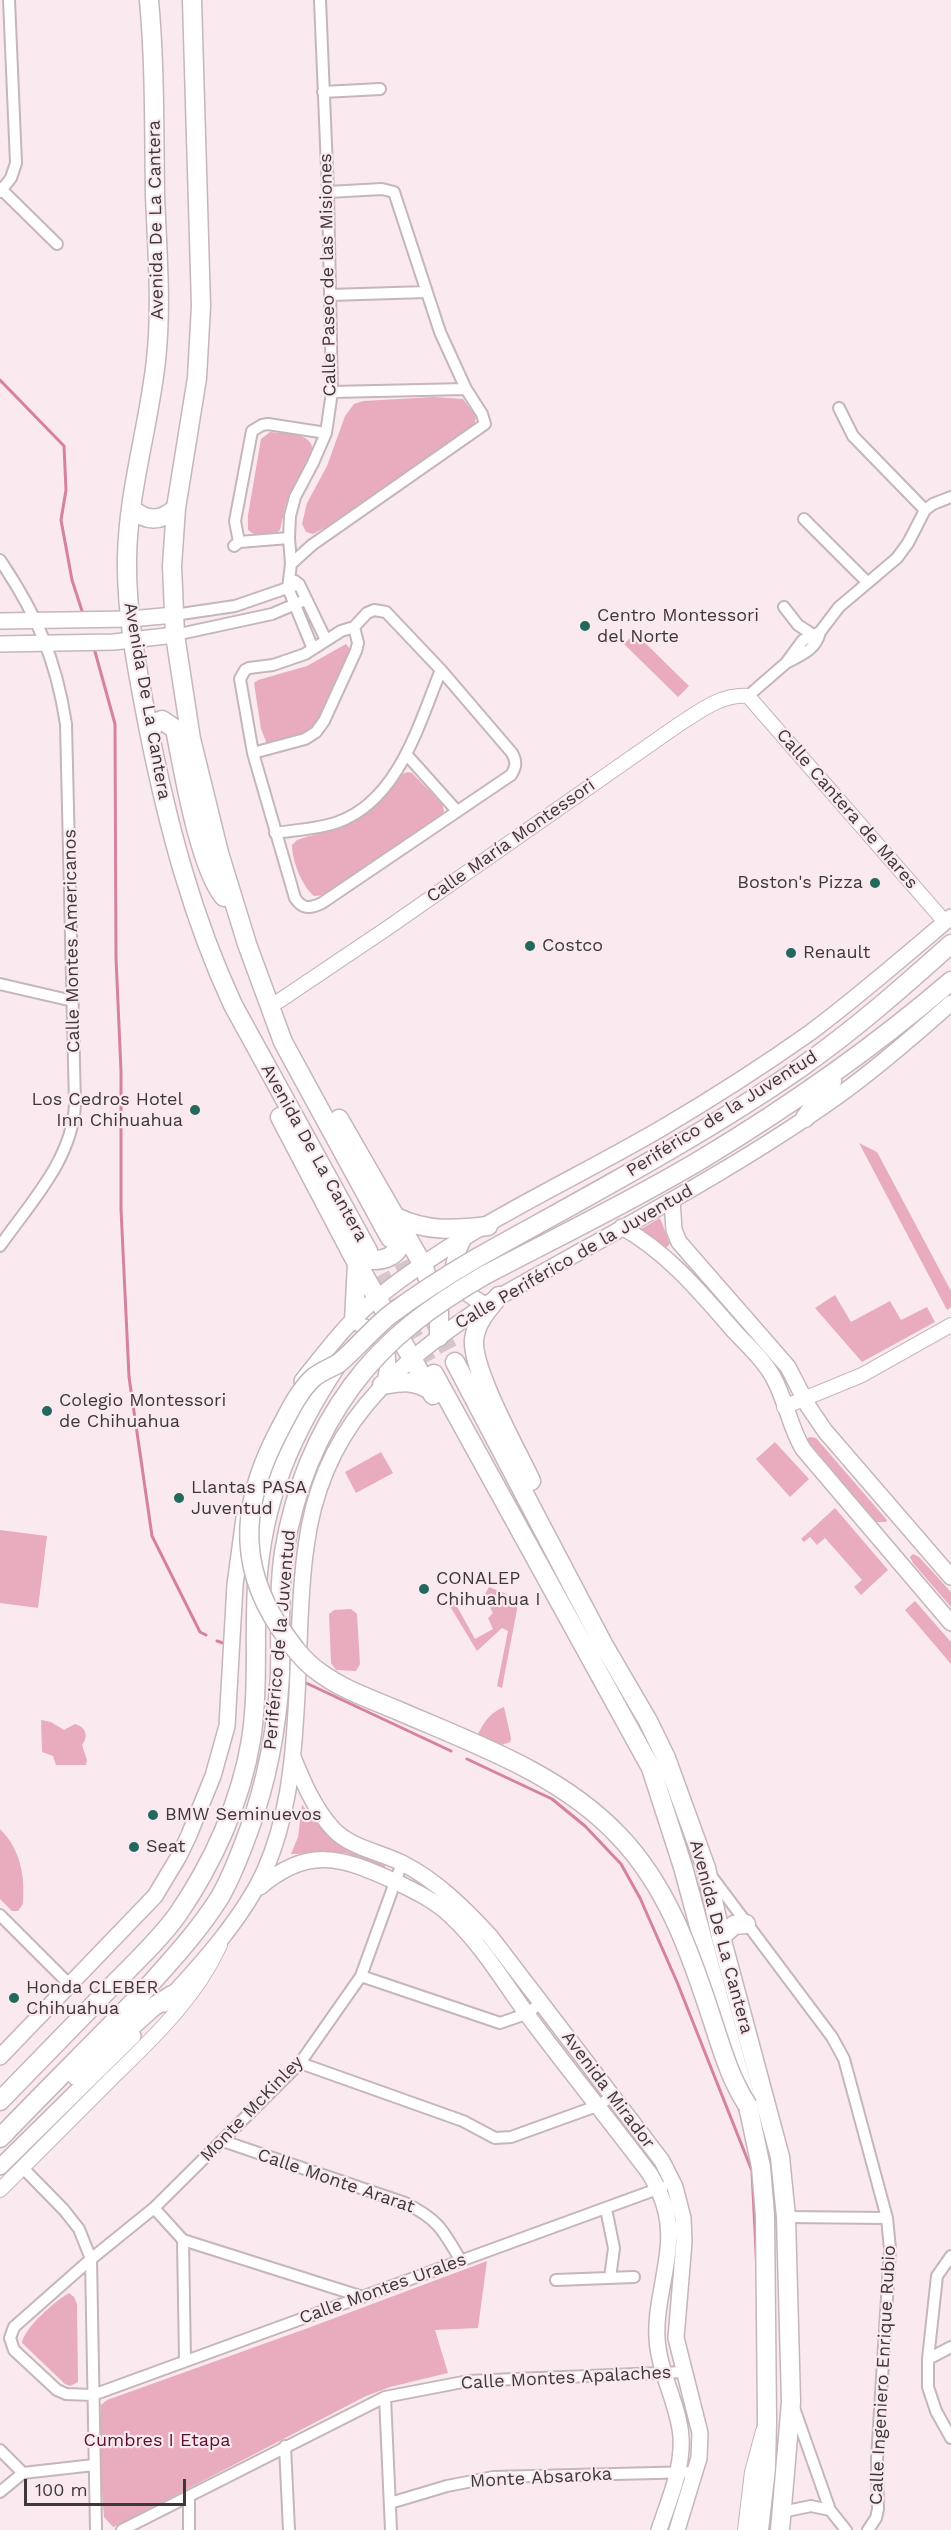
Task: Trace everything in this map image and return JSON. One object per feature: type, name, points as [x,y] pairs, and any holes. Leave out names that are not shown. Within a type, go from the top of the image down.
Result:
[{"type":"main road","name":"Avenida De La Cantera","points":[[149,0],[158,338],[131,508],[127,558],[133,641],[163,801],[191,901],[233,1005],[239,1029],[254,1065],[359,1256],[377,1298],[412,1358],[432,1382],[575,1644],[604,1681],[647,1760],[662,1796],[748,2106],[761,2167],[765,2216],[767,2421],[766,2468],[759,2530]]},
{"type":"main road","name":"Avenida De La Cantera","points":[[192,0],[201,329],[197,378],[176,508],[172,566],[175,635],[194,749],[219,853],[283,1042],[396,1228]]},
{"type":"main road","points":[[131,508],[148,519],[158,519],[168,515],[176,508]]},
{"type":"main road","points":[[0,621],[60,618],[130,619],[174,615]]},
{"type":"main road","points":[[0,644],[66,641],[114,642],[175,635]]},
{"type":"main road","points":[[150,733],[155,723],[162,720],[175,729],[207,861],[219,891],[238,914]]},
{"type":"main road","points":[[0,2056],[155,1896],[189,1835],[213,1776],[227,1726],[237,1560],[250,1490],[260,1461],[284,1408],[316,1363],[377,1298],[423,1265],[663,1127],[780,1053],[851,1000],[948,919]]},
{"type":"main road","name":"Periférico de la Juventud","points":[[0,2101],[147,1950],[177,1915],[214,1853],[240,1782],[251,1740],[256,1687],[257,1587],[260,1549],[268,1514],[288,1450],[302,1421],[338,1363],[390,1315],[425,1289],[656,1157],[766,1090],[842,1036],[951,944]]},
{"type":"main road","points":[[257,970],[269,983],[279,1001],[320,1086],[403,1239],[400,1247],[391,1256],[369,1261],[359,1256],[351,1324]]},
{"type":"main road","name":"Periférico de la Juventud","points":[[485,1275],[700,1160],[796,1100],[882,1038],[951,981]]},
{"type":"main road","name":"Calle Periférico de la Juventud","points":[[0,2167],[88,2091],[227,1929],[251,1895],[264,1871],[278,1834],[293,1756],[303,1583],[311,1519],[332,1457],[362,1409],[383,1383],[439,1337],[492,1301],[672,1200],[805,1118],[840,1094],[951,1004]]},
{"type":"main road","points":[[805,1118],[842,1068]]},
{"type":"main road","points":[[672,1200],[674,1230],[689,1255],[788,1367],[803,1398],[831,1439],[951,1577]]},
{"type":"main road","points":[[396,1228],[420,1227],[439,1230],[488,1226]]},
{"type":"main road","points":[[622,1227],[644,1239],[677,1267],[763,1364],[780,1391],[793,1432],[803,1449],[951,1623]]},
{"type":"main road","points":[[396,1228],[423,1265],[439,1310],[439,1337]]},
{"type":"main road","points":[[463,1240],[452,1264],[453,1274],[466,1294],[492,1301],[478,1325],[474,1338],[474,1353],[488,1391],[591,1609],[603,1644]]},
{"type":"main road","points":[[677,1267],[689,1255]]},
{"type":"main road","name":"Calle Periférico de la Juventud","points":[[352,1386],[370,1362],[394,1338],[429,1310],[485,1275]]},
{"type":"main road","points":[[351,1324],[373,1330],[382,1338],[389,1366],[383,1383],[432,1382]]},
{"type":"main road","name":"Avenida De La Cantera","points":[[455,1362],[603,1644],[648,1721],[666,1758],[706,1868],[721,1937],[780,2157],[786,2217],[791,2402],[781,2521]]},
{"type":"main road","points":[[338,1363],[314,1377],[297,1398],[276,1438],[254,1494],[248,1539],[252,1566],[273,1618],[293,1647],[317,1671],[337,1684],[549,1780],[591,1810],[618,1834],[641,1861],[678,1926],[697,1974],[733,2084],[748,2106]]},
{"type":"main road","name":"Periférico de la Juventud","points":[[3,2134],[124,2012],[184,1946],[221,1895],[250,1829],[269,1758],[276,1719],[280,1675],[280,1596],[284,1554],[292,1514],[312,1453],[338,1405],[352,1386]]},
{"type":"main road","points":[[886,1547],[907,1528]]},
{"type":"main road","name":"Avenida Mirador","points":[[293,1756],[317,1809],[334,1830],[354,1844],[402,1863],[434,1883],[466,1909],[490,1936],[613,2096],[662,2161],[673,2183],[683,2218],[684,2242],[676,2338],[700,2433],[696,2472],[677,2530]]},
{"type":"main road","name":"Avenida Mirador","points":[[251,1895],[275,1874],[318,1859],[338,1859],[360,1865],[427,1897],[452,1917],[475,1943],[526,2014],[645,2167],[658,2189],[667,2214],[668,2241],[657,2316],[657,2347],[678,2419],[681,2438],[678,2474],[659,2530]]},
{"type":"main road","points":[[721,1937],[734,1925],[746,1924]]},
{"type":"main road","points":[[3,2134],[75,2077],[153,2007],[172,1995]]},
{"type":"main road","points":[[668,2241],[684,2242]]},
{"type":"street","points":[[9,0],[16,163],[11,178],[1,190],[57,244]]},
{"type":"street","name":"Calle Paseo de las Misiones","points":[[313,649],[293,605],[289,582],[291,564],[289,538],[295,497],[326,434],[332,392],[328,192],[320,0]]},
{"type":"street","points":[[323,92],[380,89]]},
{"type":"street","points":[[291,564],[312,545],[485,424],[440,332],[394,192],[382,189],[328,192]]},
{"type":"street","points":[[330,295],[426,292]]},
{"type":"street","points":[[332,392],[466,389]]},
{"type":"street","points":[[838,408],[853,435],[925,510]]},
{"type":"street","points":[[289,538],[236,544],[235,521],[252,432],[268,424],[326,434]]},
{"type":"street","points":[[748,696],[786,663],[803,640],[817,635],[839,607],[897,558],[912,536],[925,510],[951,497]]},
{"type":"street","points":[[804,519],[867,582]]},
{"type":"street","name":"Calle Montes Americanos","points":[[0,560],[47,643],[56,671],[66,724],[75,1105],[72,1132],[56,1166],[0,1246]]},
{"type":"street","points":[[174,615],[246,603],[289,582],[299,584],[326,640]]},
{"type":"street","points":[[175,635],[272,614],[305,600]]},
{"type":"street","points":[[246,603],[249,620]]},
{"type":"street","points":[[784,607],[798,625],[817,635]]},
{"type":"street","points":[[374,610],[386,612],[441,670],[515,759],[515,770],[511,775],[321,903],[310,908],[299,905],[295,898],[275,833],[253,753],[240,679],[249,668],[273,665],[313,649],[341,631],[354,627],[367,613],[374,610]]},
{"type":"street","points":[[253,753],[305,739],[320,726],[356,651],[358,643],[354,627]]},
{"type":"street","points":[[275,833],[336,823],[350,817],[383,788],[406,754],[441,670]]},
{"type":"street","name":"Calle María Montessori","points":[[279,1001],[389,927],[678,724],[716,701],[731,696],[748,696]]},
{"type":"street","name":"Calle Cantera de Mares","points":[[748,696],[948,919]]},
{"type":"street","points":[[406,754],[457,811]]},
{"type":"street","points":[[0,984],[73,1001]]},
{"type":"street","points":[[784,1407],[862,1375],[951,1325]]},
{"type":"street","name":"Monte McKinley","points":[[93,2395],[66,2394],[57,2390],[14,2350],[10,2338],[14,2327],[91,2259],[154,2208],[300,2063],[361,1976],[397,1883],[402,1863]]},
{"type":"street","name":"Calle Ingeniero Enrique Rubio","points":[[706,1868],[832,2037],[844,2059],[887,2218],[890,2249],[877,2459],[878,2509],[868,2530]]},
{"type":"street","points":[[0,1915],[69,1984]]},
{"type":"street","points":[[0,2190],[88,2091],[145,2045],[195,1990],[207,1973],[227,1929]]},
{"type":"street","points":[[361,1976],[491,2021],[505,2022],[526,2014],[541,2003]]},
{"type":"street","points":[[300,2063],[464,2121],[495,2138],[511,2137],[597,2106],[613,2096]]},
{"type":"street","name":"Calle Monte Ararat","points":[[223,2141],[405,2203],[427,2214],[441,2227],[460,2261]]},
{"type":"street","points":[[22,2167],[64,2210],[79,2229],[91,2259],[96,2530]]},
{"type":"street","name":"Calle Montes Urales","points":[[93,2395],[673,2183]]},
{"type":"street","points":[[154,2208],[183,2241],[363,2297]]},
{"type":"street","points":[[606,2209],[614,2248],[610,2278]]},
{"type":"street","points":[[786,2217],[887,2218]]},
{"type":"street","points":[[183,2241],[185,2361]]},
{"type":"street","points":[[951,2256],[937,2276],[928,2359],[931,2399],[951,2438]]},
{"type":"street","points":[[556,2280],[634,2277]]},
{"type":"street","points":[[928,2359],[951,2347]]},
{"type":"street","name":"Calle Montes Apalaches","points":[[122,2530],[385,2397],[468,2381],[684,2372]]},
{"type":"street","points":[[385,2397],[391,2530]]},
{"type":"street","points":[[791,2402],[830,2510],[846,2530]]},
{"type":"street","name":"Avenida De La Cantera","points":[[745,2530],[755,2454],[767,2421]]},
{"type":"street","points":[[285,2446],[289,2530]]},
{"type":"street","points":[[0,2450],[23,2473]]},
{"type":"street","points":[[0,2492],[23,2473],[94,2465]]},
{"type":"street","name":"Monte Absaroka","points":[[390,2503],[447,2486],[493,2477],[696,2472]]},
{"type":"street","points":[[189,2497],[189,2530]]},
{"type":"street","points":[[781,2521],[811,2506],[830,2510]]},
{"type":"green space","points":[[434,397],[463,399],[476,416],[474,429],[330,525],[313,534],[306,532],[302,524],[307,503],[327,466],[345,416],[354,404],[363,401]]},
{"type":"green space","points":[[270,432],[303,437],[308,440],[313,451],[286,503],[280,530],[264,536],[248,530],[248,515],[261,439]]},
{"type":"green space","points":[[635,633],[689,686],[678,697],[624,644]]},
{"type":"green space","points":[[346,644],[351,650],[350,654],[320,721],[309,736],[267,744],[261,729],[254,683],[307,666]]},
{"type":"green space","points":[[412,773],[442,804],[444,811],[441,817],[326,895],[314,896],[299,873],[292,845],[297,840],[356,818],[378,801],[402,774]]},
{"type":"green space","points":[[859,1143],[877,1152],[951,1291],[951,1307],[947,1310]]},
{"type":"green space","points":[[660,1218],[670,1244],[666,1248],[641,1229]]},
{"type":"green space","points":[[835,1295],[851,1322],[890,1301],[901,1320],[927,1307],[935,1322],[862,1362],[815,1308]]},
{"type":"green space","points":[[816,1438],[887,1520],[886,1522],[876,1522],[806,1439]]},
{"type":"green space","points":[[775,1442],[809,1479],[790,1497],[756,1459]]},
{"type":"green space","points":[[381,1452],[393,1473],[356,1493],[345,1472]]},
{"type":"green space","points":[[835,1508],[888,1570],[861,1595],[854,1587],[862,1580],[825,1538],[817,1545],[810,1537],[804,1542],[801,1539]]},
{"type":"green space","points":[[0,1530],[47,1536],[38,1608],[0,1603]]},
{"type":"green space","points":[[913,1554],[919,1557],[951,1592],[951,1607],[913,1563],[910,1557]]},
{"type":"green space","points":[[489,1587],[519,1599],[502,1688],[497,1686],[508,1631],[502,1628],[477,1651],[448,1603],[454,1601],[475,1639],[493,1629],[488,1618],[493,1613],[484,1596]]},
{"type":"green space","points":[[915,1601],[951,1642],[951,1664],[905,1610]]},
{"type":"green space","points":[[351,1609],[357,1614],[360,1664],[356,1671],[336,1670],[331,1663],[329,1614],[334,1610]]},
{"type":"green space","points":[[504,1707],[510,1742],[485,1751],[474,1742],[489,1717]]},
{"type":"green space","points":[[41,1720],[51,1722],[64,1730],[75,1724],[82,1727],[86,1735],[82,1745],[87,1760],[86,1765],[56,1765],[53,1756],[42,1752]]},
{"type":"green space","points":[[302,1805],[333,1840],[385,1863],[385,1867],[382,1869],[346,1853],[291,1854],[298,1837]]},
{"type":"green space","points":[[0,1829],[13,1846],[20,1864],[23,1904],[18,1911],[12,1911],[0,1899]]},
{"type":"green space","name":"Cumbres I Etapa","points":[[487,2261],[478,2328],[435,2330],[448,2373],[390,2387],[366,2396],[113,2527],[104,2517],[100,2468],[101,2405],[107,2400]]},
{"type":"green space","points":[[69,2293],[77,2304],[78,2382],[70,2386],[65,2384],[22,2343],[34,2323]]},
{"type":"waterway","points":[[0,380],[64,446],[66,490],[61,520],[72,580],[83,614]]},
{"type":"waterway","points":[[94,648],[115,724],[116,958],[121,1071],[121,1209],[129,1377],[152,1536],[200,1632],[206,1635]]},
{"type":"waterway","points":[[217,1641],[223,1643]]},
{"type":"waterway","points":[[304,1682],[451,1751]]},
{"type":"waterway","points":[[467,1759],[552,1799],[585,1826],[621,1864],[640,1898],[677,1982],[752,2171],[757,2271]]},
{"type":"tunnel","points":[[390,1238],[455,1362]]},
{"type":"tunnel","points":[[368,1251],[434,1374]]},
{"type":"place","name":"Centro Montessori del Norte","points":[[585,626]]},
{"type":"place","name":"Boston's Pizza","points":[[875,883]]},
{"type":"place","name":"Costco","points":[[530,946]]},
{"type":"place","name":"Renault","points":[[791,953]]},
{"type":"place","name":"Los Cedros Hotel Inn Chihuahua","points":[[195,1110]]},
{"type":"place","name":"Colegio Montessori de Chihuahua","points":[[47,1411]]},
{"type":"place","name":"Llantas PASA Juventud","points":[[179,1498]]},
{"type":"place","name":"CONALEP Chihuahua I","points":[[424,1589]]},
{"type":"place","name":"BMW Seminuevos","points":[[153,1815]]},
{"type":"place","name":"Seat","points":[[134,1847]]},
{"type":"place","name":"Honda CLEBER Chihuahua","points":[[14,1998]]}]
